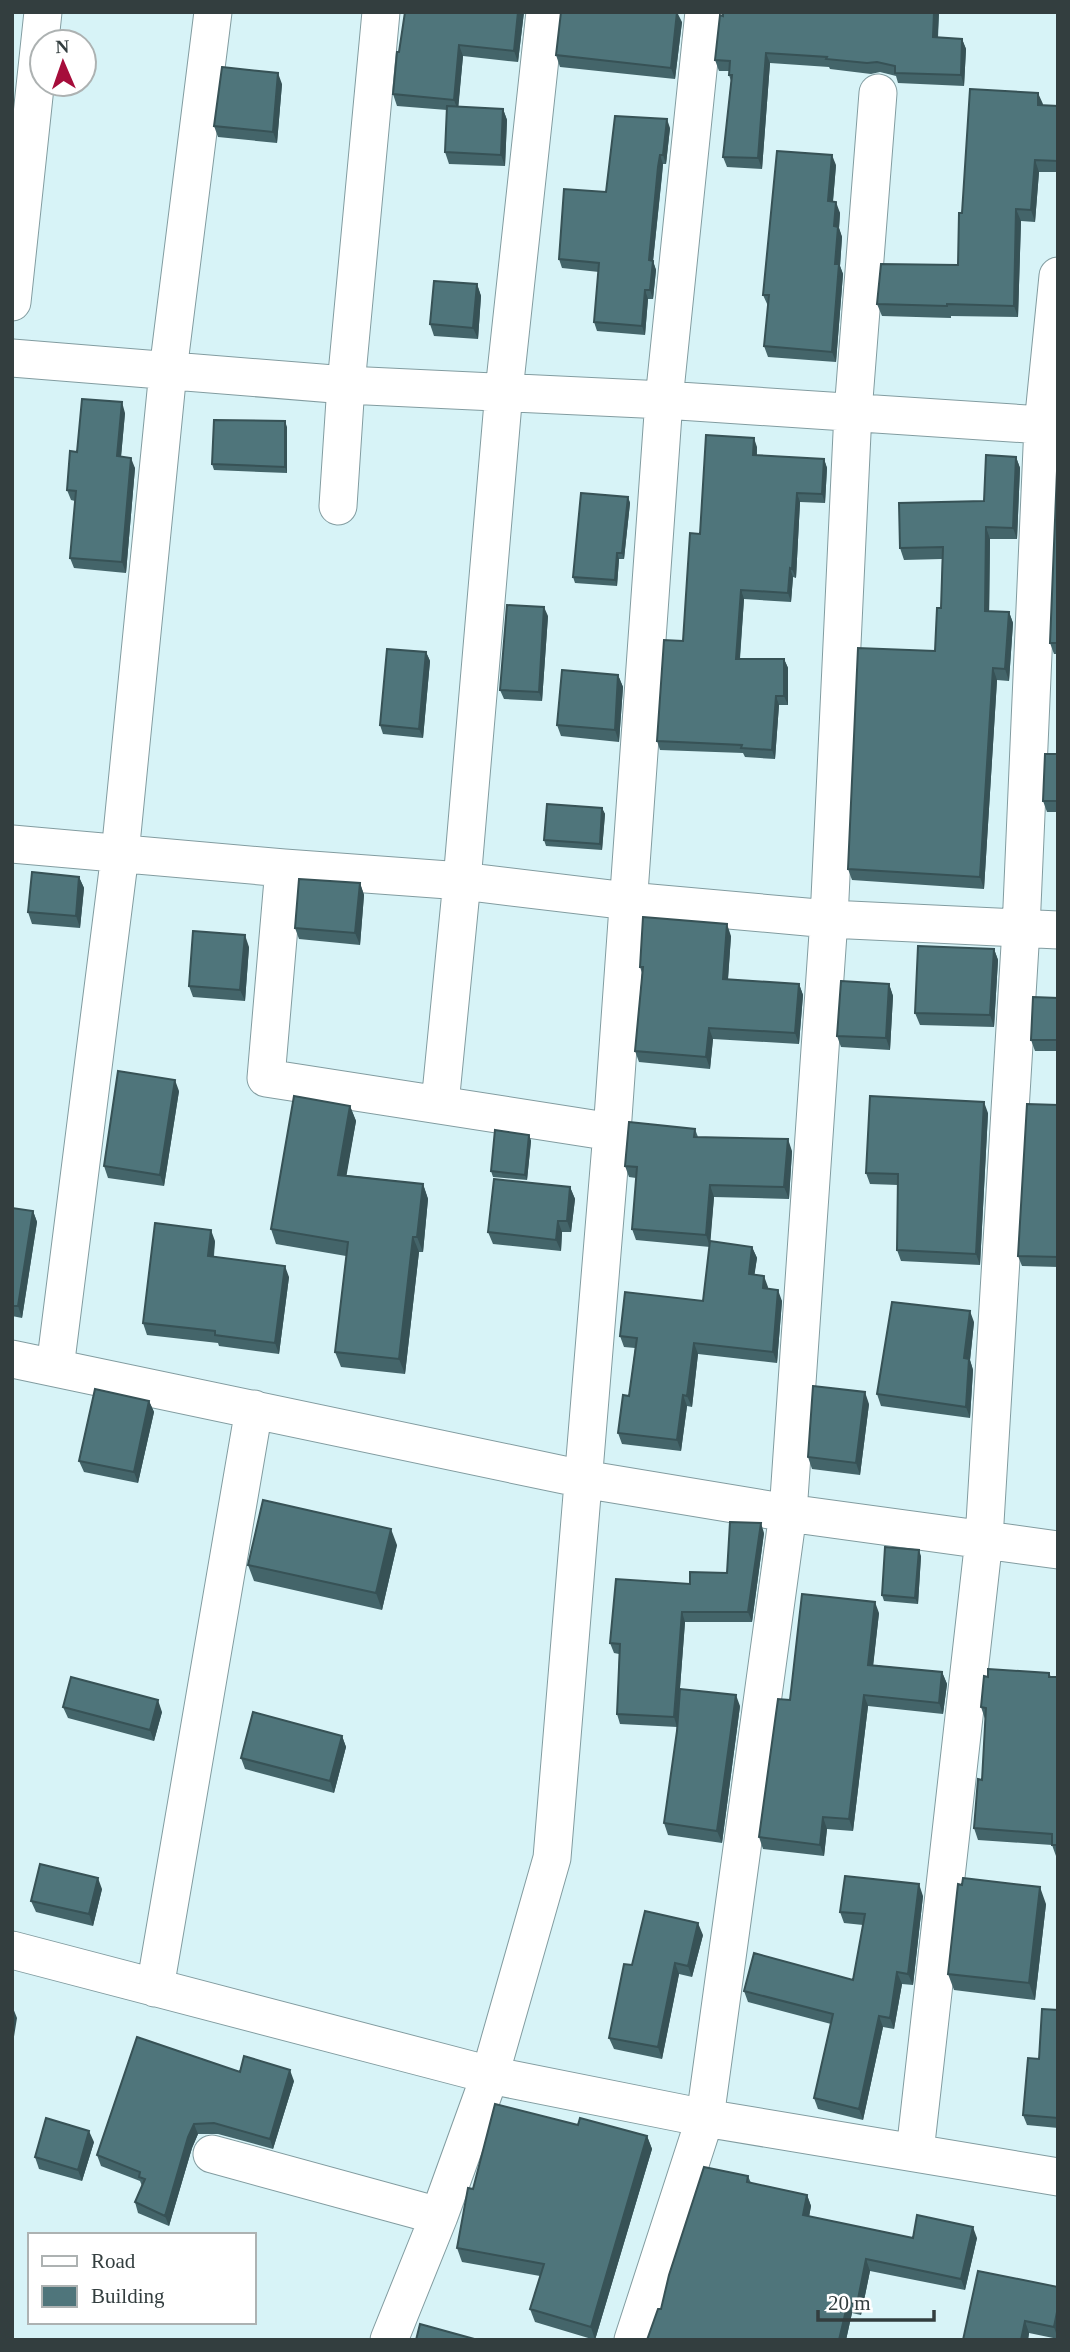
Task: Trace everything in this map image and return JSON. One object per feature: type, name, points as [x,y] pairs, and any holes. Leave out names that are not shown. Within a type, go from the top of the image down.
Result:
[{"type":"street","points":[[12,302],[43,12]]},
{"type":"street","points":[[55,1368],[120,854],[168,370],[213,12]]},
{"type":"street","points":[[338,506],[346,385],[381,12]]},
{"type":"street","points":[[440,1104],[504,391],[545,12]]},
{"type":"street","points":[[388,2340],[439,2216],[489,2075],[552,1858],[612,1132],[664,400],[704,12]]},
{"type":"street","points":[[633,2340],[705,2119],[788,1513],[829,919],[853,412],[878,93]]},
{"type":"street","points":[[915,2152],[984,1539],[1058,276]]},
{"type":"street","points":[[12,358],[346,385],[664,400],[1050,426]]},
{"type":"street","points":[[12,844],[462,881],[628,901],[829,919],[1058,930]]},
{"type":"street","points":[[284,868],[266,1078],[612,1132]]},
{"type":"street","points":[[12,1359],[583,1479],[788,1513],[1058,1550]]},
{"type":"street","points":[[155,1988],[254,1409]]},
{"type":"street","points":[[12,1950],[489,2075],[705,2119],[1058,2177]]},
{"type":"street","points":[[212,2154],[439,2216]]},
{"type":"building","points":[[405,12],[518,12],[514,51],[459,45],[454,100],[393,94],[397,52]]},
{"type":"building","points":[[561,12],[677,12],[671,68],[556,55]]},
{"type":"building","points":[[723,12],[934,12],[933,37],[962,39],[961,75],[895,73],[895,66],[877,62],[766,53],[758,158],[723,157],[732,75],[729,75],[730,61],[715,60],[720,15],[723,16]]},
{"type":"building","points":[[222,67],[278,73],[273,132],[214,126]]},
{"type":"building","points":[[970,89],[1038,93],[1038,105],[1058,106],[1058,161],[1035,160],[1031,210],[1016,209],[1014,306],[877,304],[881,264],[958,265],[959,213],[962,213]]},
{"type":"building","points":[[447,106],[503,109],[501,155],[445,152]]},
{"type":"building","points":[[615,116],[667,119],[663,155],[660,155],[658,167],[649,260],[653,261],[650,290],[645,290],[642,326],[594,322],[599,263],[559,259],[564,189],[606,192]]},
{"type":"building","points":[[777,151],[832,155],[828,201],[836,202],[834,226],[838,227],[835,264],[839,264],[832,352],[764,346],[769,295],[763,295]]},
{"type":"building","points":[[434,281],[477,284],[473,328],[430,324]]},
{"type":"building","points":[[82,399],[122,402],[117,456],[131,458],[122,562],[70,558],[76,491],[67,490],[70,451],[77,452]]},
{"type":"building","points":[[214,420],[285,421],[285,467],[212,464]]},
{"type":"building","points":[[706,435],[754,438],[753,455],[824,459],[822,494],[797,493],[788,593],[741,590],[736,659],[784,659],[784,696],[776,696],[772,750],[741,748],[742,745],[657,741],[664,640],[683,641],[690,533],[700,534]]},
{"type":"building","points":[[986,455],[1016,457],[1013,528],[986,527],[985,611],[1009,612],[1005,669],[993,668],[980,877],[848,869],[858,648],[935,651],[937,608],[941,608],[943,547],[900,548],[899,503],[984,501]]},
{"type":"building","points":[[1057,471],[1058,643],[1050,643]]},
{"type":"building","points":[[581,493],[628,497],[622,553],[617,553],[615,580],[573,577]]},
{"type":"building","points":[[507,605],[544,607],[539,692],[500,690]]},
{"type":"building","points":[[387,649],[426,652],[419,729],[380,725]]},
{"type":"building","points":[[562,670],[618,675],[615,730],[557,725]]},
{"type":"building","points":[[1045,754],[1058,754],[1058,801],[1043,801]]},
{"type":"building","points":[[547,804],[602,808],[600,844],[544,840]]},
{"type":"building","points":[[32,872],[79,877],[76,916],[28,912]]},
{"type":"building","points":[[299,879],[360,883],[355,933],[295,928]]},
{"type":"building","points":[[643,917],[727,924],[723,979],[799,984],[795,1033],[709,1028],[706,1057],[635,1051],[643,967],[640,967]]},
{"type":"building","points":[[193,931],[245,935],[240,990],[189,986]]},
{"type":"building","points":[[918,946],[994,949],[990,1015],[915,1013]]},
{"type":"building","points":[[841,981],[889,984],[886,1038],[837,1036]]},
{"type":"building","points":[[1033,997],[1058,998],[1058,1040],[1031,1040]]},
{"type":"building","points":[[118,1071],[175,1080],[160,1175],[104,1166]]},
{"type":"building","points":[[294,1096],[350,1106],[338,1175],[423,1184],[417,1237],[413,1237],[399,1359],[335,1352],[348,1242],[271,1229]]},
{"type":"building","points":[[870,1096],[984,1102],[976,1254],[897,1250],[898,1174],[866,1173]]},
{"type":"building","points":[[1027,1104],[1058,1105],[1058,1257],[1018,1256]]},
{"type":"building","points":[[629,1122],[695,1129],[694,1137],[788,1139],[784,1187],[710,1185],[706,1235],[632,1229],[637,1167],[625,1166]]},
{"type":"building","points":[[495,1130],[529,1135],[525,1175],[491,1171]]},
{"type":"building","points":[[494,1179],[570,1187],[567,1221],[558,1221],[556,1240],[488,1232]]},
{"type":"building","points":[[12,1208],[33,1211],[18,1306],[12,1306]]},
{"type":"building","points":[[155,1223],[211,1230],[208,1256],[285,1266],[275,1343],[215,1335],[215,1331],[143,1323]]},
{"type":"building","points":[[710,1241],[752,1247],[749,1274],[764,1276],[763,1288],[778,1290],[773,1352],[694,1343],[687,1396],[683,1395],[677,1440],[618,1433],[623,1395],[629,1396],[637,1338],[620,1336],[625,1292],[703,1301]]},
{"type":"building","points":[[892,1302],[970,1311],[964,1358],[969,1359],[966,1407],[877,1394]]},
{"type":"building","points":[[813,1386],[865,1392],[856,1463],[808,1457]]},
{"type":"building","points":[[95,1389],[149,1401],[134,1472],[79,1461]]},
{"type":"building","points":[[263,1500],[391,1529],[376,1593],[248,1565]]},
{"type":"building","points":[[730,1522],[761,1523],[748,1612],[682,1612],[674,1717],[617,1714],[620,1644],[610,1643],[616,1579],[690,1584],[690,1572],[727,1573]]},
{"type":"building","points":[[885,1547],[919,1550],[915,1598],[882,1595]]},
{"type":"building","points":[[802,1594],[875,1602],[868,1665],[942,1672],[939,1703],[864,1695],[849,1819],[823,1817],[820,1845],[759,1837],[778,1699],[790,1700]]},
{"type":"building","points":[[988,1669],[1049,1673],[1049,1677],[1058,1677],[1058,1845],[1052,1845],[1052,1834],[974,1828],[978,1779],[982,1780],[986,1708],[981,1707],[984,1676],[988,1677]]},
{"type":"building","points":[[71,1677],[158,1700],[150,1730],[63,1707]]},
{"type":"building","points":[[680,1689],[736,1695],[717,1831],[664,1823]]},
{"type":"building","points":[[253,1712],[342,1736],[330,1781],[241,1758]]},
{"type":"building","points":[[40,1864],[98,1878],[89,1914],[31,1901]]},
{"type":"building","points":[[845,1876],[919,1884],[908,1974],[897,1972],[890,2018],[879,2016],[859,2109],[814,2098],[833,2014],[744,1991],[754,1953],[853,1980],[865,1914],[840,1912]]},
{"type":"building","points":[[963,1878],[1040,1887],[1029,1983],[948,1974],[958,1884],[962,1885]]},
{"type":"building","points":[[645,1911],[698,1923],[688,1966],[675,1963],[658,2047],[609,2038],[624,1964],[632,1965]]},
{"type":"building","points":[[1042,2009],[1058,2010],[1058,2118],[1023,2115],[1028,2058],[1039,2059]]},
{"type":"building","points":[[137,2037],[240,2072],[244,2056],[290,2070],[270,2139],[214,2123],[194,2124],[165,2216],[135,2202],[145,2179],[139,2177],[140,2172],[97,2155]]},
{"type":"building","points":[[495,2104],[578,2125],[580,2118],[647,2136],[591,2327],[530,2309],[544,2264],[457,2248],[468,2188],[473,2189]]},
{"type":"building","points":[[46,2118],[89,2131],[78,2170],[35,2157]]},
{"type":"building","points":[[704,2167],[748,2176],[747,2182],[807,2195],[803,2215],[913,2238],[917,2215],[973,2227],[961,2279],[866,2259],[857,2304],[848,2302],[839,2340],[647,2340],[658,2309],[661,2309],[669,2275]]},
{"type":"building","points":[[978,2271],[1058,2287],[1054,2327],[1025,2321],[1021,2340],[963,2340]]},
{"type":"building","points":[[420,2324],[478,2340],[416,2340]]}]
